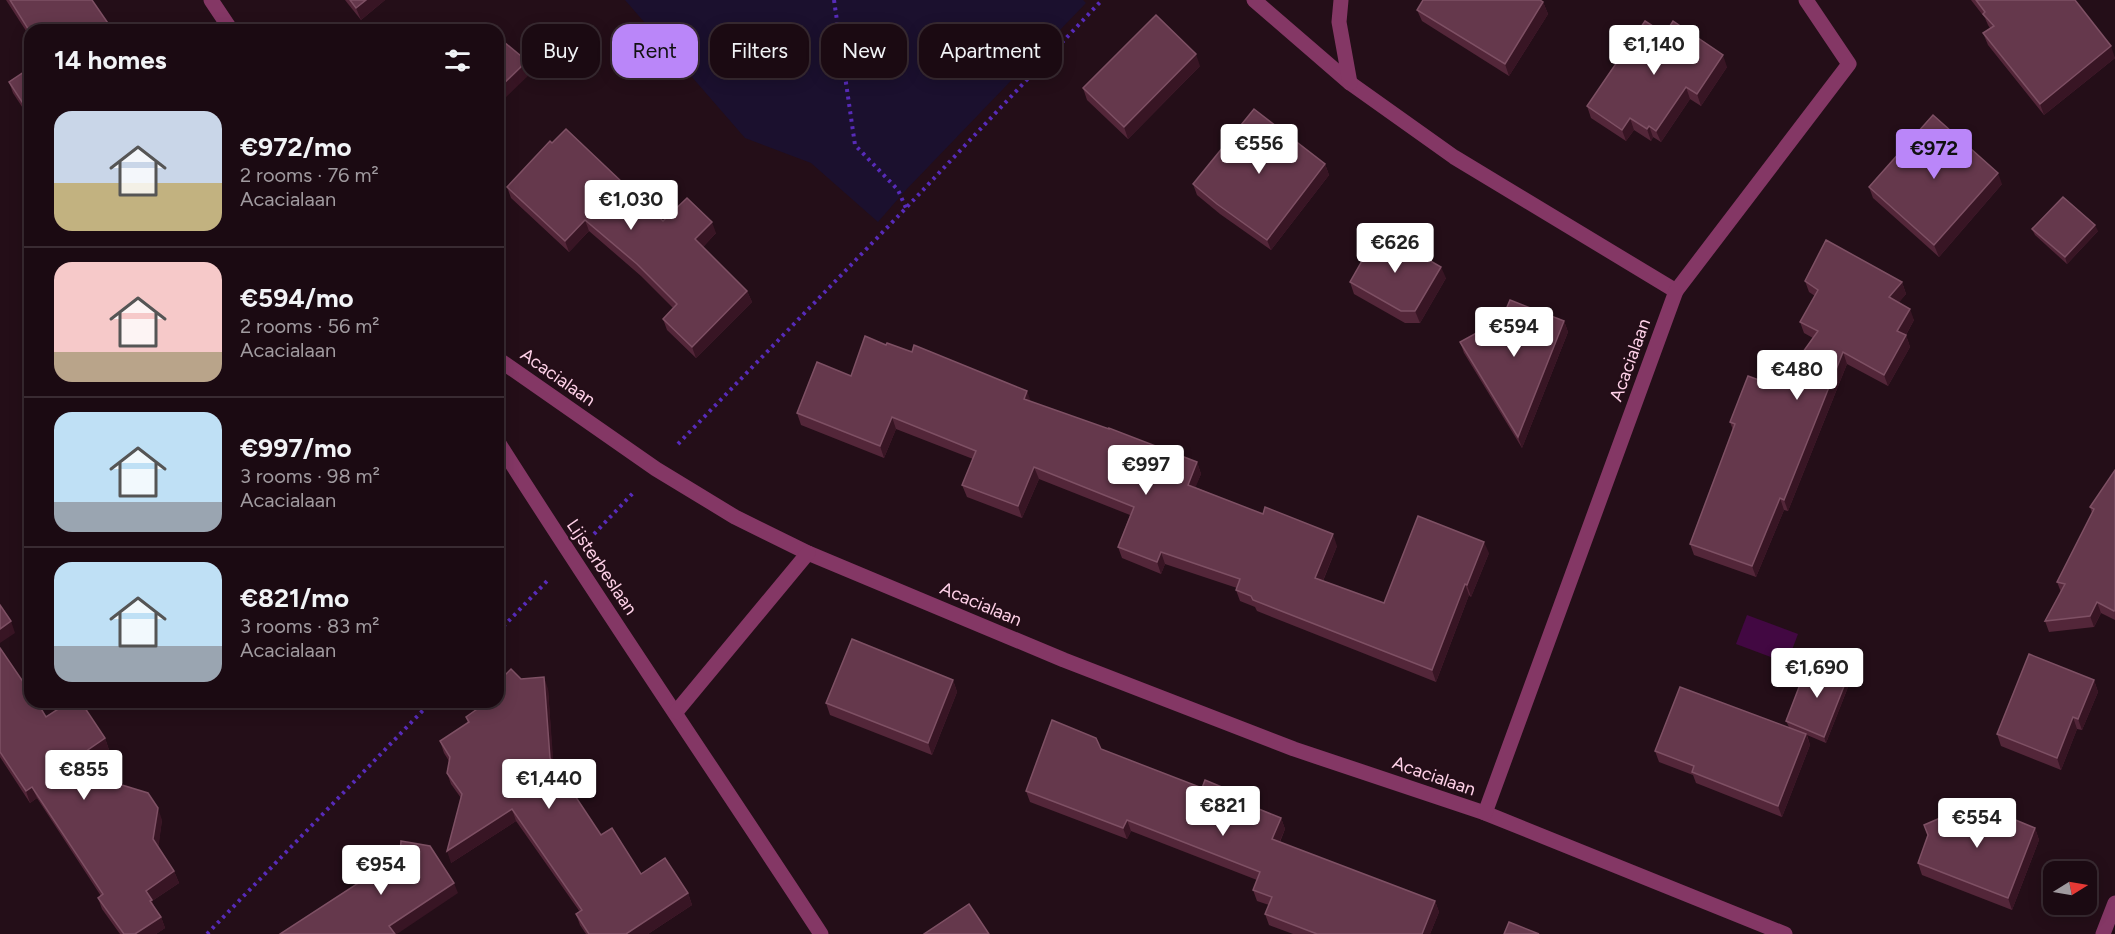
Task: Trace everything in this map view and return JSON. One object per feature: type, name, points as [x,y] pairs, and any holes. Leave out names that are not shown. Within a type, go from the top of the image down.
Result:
[{"type":"street","points":[[211,0],[227,24]]},
{"type":"street","points":[[1254,0],[1350,83],[1454,157],[1676,291]]},
{"type":"street","points":[[1341,0],[1339,22],[1350,83]]},
{"type":"street","name":"Acacialaan","points":[[1485,813],[1676,291],[1849,64],[1806,0]]},
{"type":"street","name":"Acacialaan","points":[[504,363],[656,470],[735,517],[808,553],[1054,656],[1272,741],[1485,813],[1785,934]]},
{"type":"street","name":"Lijsterbeslaan","points":[[504,451],[571,557],[676,712],[821,934]]},
{"type":"street","points":[[676,712],[808,553]]},
{"type":"street","points":[[2103,934],[2115,903]]},
{"type":"path","points":[[834,0],[855,145],[898,190],[906,208]]},
{"type":"path","points":[[504,626],[656,470],[688,433],[906,208],[1102,0]]},
{"type":"path","points":[[207,934],[425,708]]},
{"type":"shaded area","points":[[625,0],[1083,0],[1086,3],[1062,28],[1062,24],[919,24],[919,78],[1014,78],[878,222],[811,163],[745,138],[693,78],[698,78],[698,24],[646,24]]},
{"type":"shaded area","points":[[1747,615],[1798,634],[1787,663],[1736,644]]},
{"type":"building","points":[[10,0],[92,0],[109,24],[25,24]]},
{"type":"building","points":[[350,0],[366,0],[356,8]]},
{"type":"building","points":[[1423,0],[1540,0],[1543,2],[1505,64],[1417,10]]},
{"type":"building","points":[[1976,0],[2075,0],[2111,46],[2040,104],[1983,33],[1994,26],[1983,14],[1985,12]]},
{"type":"building","points":[[1156,15],[1196,54],[1124,127],[1083,88]]},
{"type":"building","points":[[1645,21],[1665,34],[1673,21],[1723,55],[1697,94],[1686,87],[1656,131],[1649,126],[1647,129],[1630,118],[1622,130],[1587,106]]},
{"type":"building","points":[[504,42],[522,57],[522,66],[504,83]]},
{"type":"building","points":[[24,72],[24,105],[9,82]]},
{"type":"building","points":[[1254,109],[1325,164],[1267,240],[1193,184]]},
{"type":"building","points":[[1933,115],[1998,173],[1934,245],[1869,187]]},
{"type":"building","points":[[566,129],[663,221],[687,198],[712,222],[695,239],[747,291],[692,347],[663,319],[677,304],[637,264],[585,220],[565,241],[507,187],[550,141],[552,143]]},
{"type":"building","points":[[2063,197],[2095,225],[2065,257],[2032,229]]},
{"type":"building","points":[[1379,231],[1441,267],[1415,311],[1401,311],[1350,282]]},
{"type":"building","points":[[1826,240],[1902,282],[1889,297],[1910,309],[1897,331],[1906,335],[1884,375],[1843,352],[1784,500],[1780,498],[1752,566],[1690,544],[1735,424],[1730,422],[1748,376],[1778,387],[1818,331],[1800,322],[1818,290],[1805,281]]},
{"type":"building","points":[[1510,300],[1564,321],[1518,437],[1460,342],[1502,319]]},
{"type":"building","points":[[865,336],[912,352],[914,345],[1027,391],[1024,399],[1109,428],[1197,462],[1188,485],[1263,514],[1265,507],[1333,534],[1315,578],[1384,603],[1418,516],[1484,542],[1432,670],[1253,600],[1251,596],[1236,590],[1240,579],[1161,552],[1157,562],[1118,547],[1134,507],[1034,467],[1018,506],[962,485],[976,451],[892,417],[880,446],[797,413],[817,362],[851,376]]},
{"type":"building","points":[[2115,470],[2115,610],[2097,602],[2090,616],[2045,621],[2065,584],[2057,582],[2094,509],[2090,507]]},
{"type":"building","points":[[0,605],[11,621],[0,629]]},
{"type":"building","points":[[852,639],[953,680],[928,743],[826,703]]},
{"type":"building","points":[[0,648],[24,683],[24,708],[41,708],[46,717],[60,708],[85,708],[105,738],[63,767],[148,793],[158,808],[153,839],[174,871],[146,891],[161,917],[135,934],[124,934],[98,898],[103,894],[32,787],[26,791],[0,752]]},
{"type":"building","points":[[2029,654],[2094,680],[2078,719],[2073,717],[2057,758],[1997,734]]},
{"type":"building","points":[[1809,661],[1848,676],[1824,737],[1786,721]]},
{"type":"building","points":[[511,669],[521,679],[544,677],[550,758],[601,835],[612,828],[641,874],[665,858],[688,893],[626,934],[589,934],[576,914],[582,910],[512,809],[447,851],[462,794],[447,773],[450,757],[440,741],[469,722],[466,717],[479,708],[504,708],[504,676]]},
{"type":"building","points":[[1680,687],[1806,734],[1778,806],[1692,772],[1694,766],[1655,751]]},
{"type":"building","points":[[1052,720],[1096,738],[1101,749],[1202,788],[1205,780],[1241,795],[1239,801],[1281,818],[1272,839],[1435,901],[1422,934],[1317,934],[1265,914],[1272,897],[1253,890],[1260,872],[1127,820],[1123,828],[1026,791]]},
{"type":"building","points":[[1961,809],[1998,823],[2001,814],[2035,828],[2008,898],[1918,863],[1928,835],[1924,825]]},
{"type":"building","points":[[401,841],[430,846],[454,883],[389,926],[395,934],[280,934],[400,856]]},
{"type":"building","points":[[969,904],[989,934],[924,934]]},
{"type":"building","points":[[1509,922],[1539,934],[1504,934]]}]
